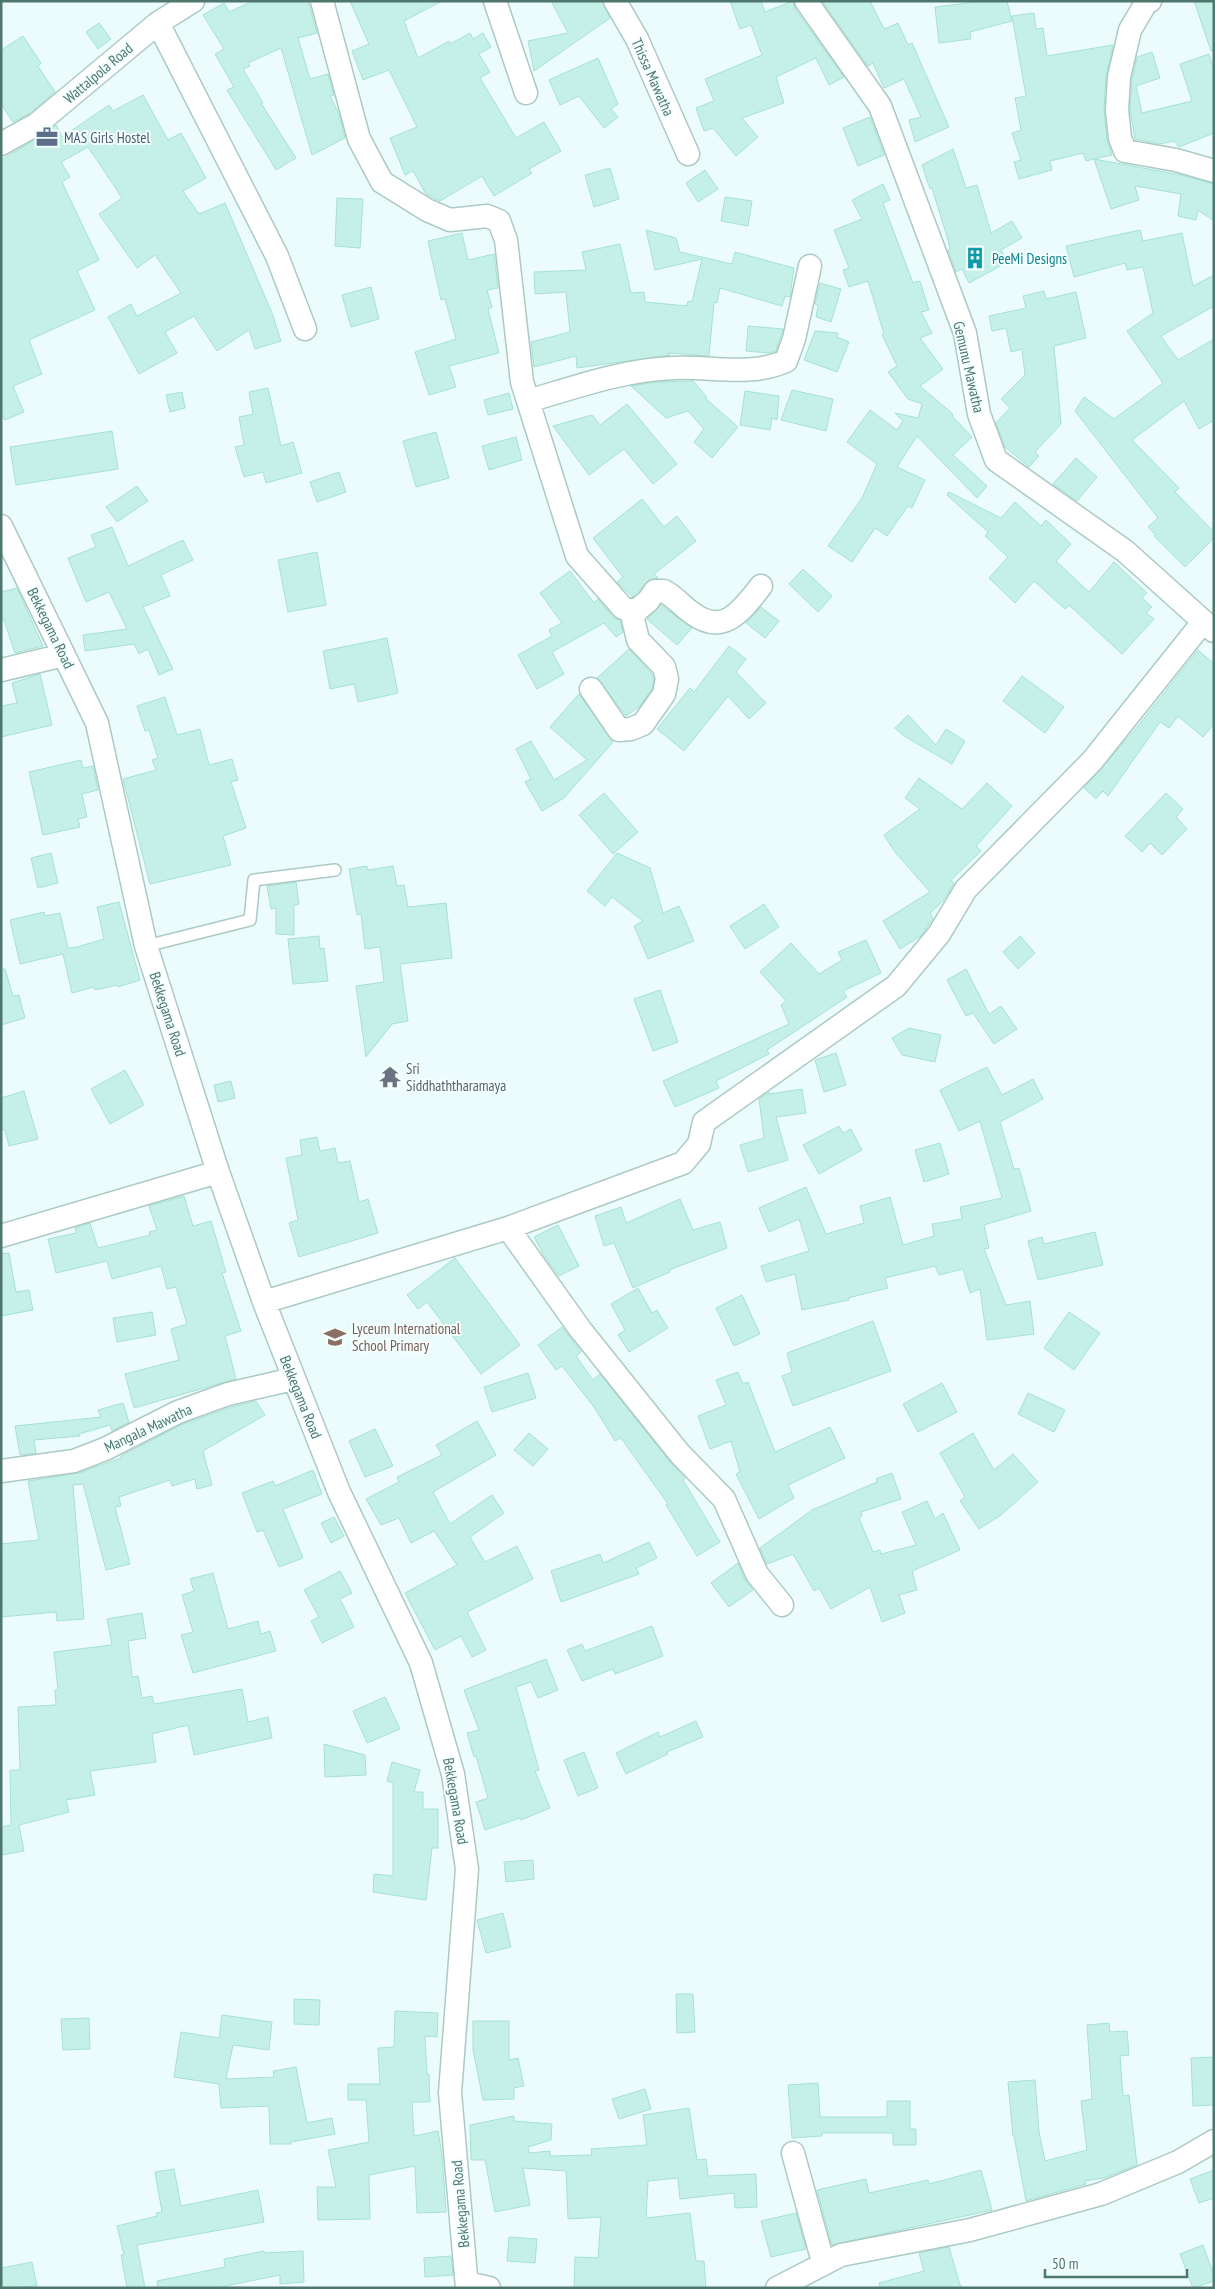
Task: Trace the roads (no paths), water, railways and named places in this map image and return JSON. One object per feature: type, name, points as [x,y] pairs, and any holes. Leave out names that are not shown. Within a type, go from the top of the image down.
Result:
[{"type":"street","name":"Wattalpola Road","points":[[1,144],[37,124],[158,23],[193,1]]},
{"type":"street","points":[[322,1],[359,139],[382,182],[427,210],[450,220],[487,216],[498,221],[506,240],[522,382],[550,477],[577,556],[623,608],[636,610]]},
{"type":"street","points":[[495,1],[526,92]]},
{"type":"street","name":"Thissa Mawatha","points":[[615,1],[637,38],[688,154]]},
{"type":"street","name":"Gemunu Mawatha","points":[[806,1],[880,106],[965,333],[979,414],[996,460],[1125,551],[1208,626]]},
{"type":"street","points":[[1150,1],[1146,3],[1130,30],[1119,77],[1117,110],[1120,138],[1125,151],[1176,160],[1214,171]]},
{"type":"street","points":[[158,23],[277,256],[305,329]]},
{"type":"street","points":[[528,401],[611,376],[633,372],[674,368],[759,369],[786,362],[794,339],[810,266]]},
{"type":"street","name":"Bekkegama Road","points":[[1,526],[97,723],[146,946],[218,1172],[293,1379],[339,1492],[421,1663],[454,1774],[467,1869],[450,2093],[467,2285]]},
{"type":"street","points":[[590,689],[619,730],[631,729],[643,724],[664,694],[667,679],[664,667],[638,640],[633,619],[636,610],[648,601],[656,591],[664,591],[692,614],[705,621],[719,624],[732,618],[761,586]]},
{"type":"street","points":[[264,1302],[508,1228],[683,1163],[699,1144],[704,1122],[896,986],[939,934],[966,889],[1092,761],[1208,626]]},
{"type":"street","points":[[1,670],[64,655]]},
{"type":"street","points":[[1,1236],[218,1172]]},
{"type":"street","points":[[508,1228],[564,1309],[680,1454],[724,1499],[757,1574],[782,1605]]},
{"type":"street","name":"Mangala Mawatha","points":[[1,1470],[74,1461],[105,1449],[178,1412],[228,1394],[293,1379]]},
{"type":"street","points":[[777,2288],[823,2262],[841,2255],[970,2230],[1101,2194],[1178,2162],[1214,2141]]},
{"type":"street","points":[[792,2153],[823,2262]]},
{"type":"street","points":[[467,2285],[489,2288]]},
{"type":"lane","points":[[146,946],[250,920],[254,880],[334,870]]},
{"type":"place","name":"MAS Girls Hostel","points":[[47,137]]},
{"type":"place","name":"PeeMi Designs","points":[[975,258]]},
{"type":"place","name":"Sri Siddhaththaramaya","points":[[390,1077]]},
{"type":"place","name":"Lyceum International School Primary","points":[[335,1337]]}]
